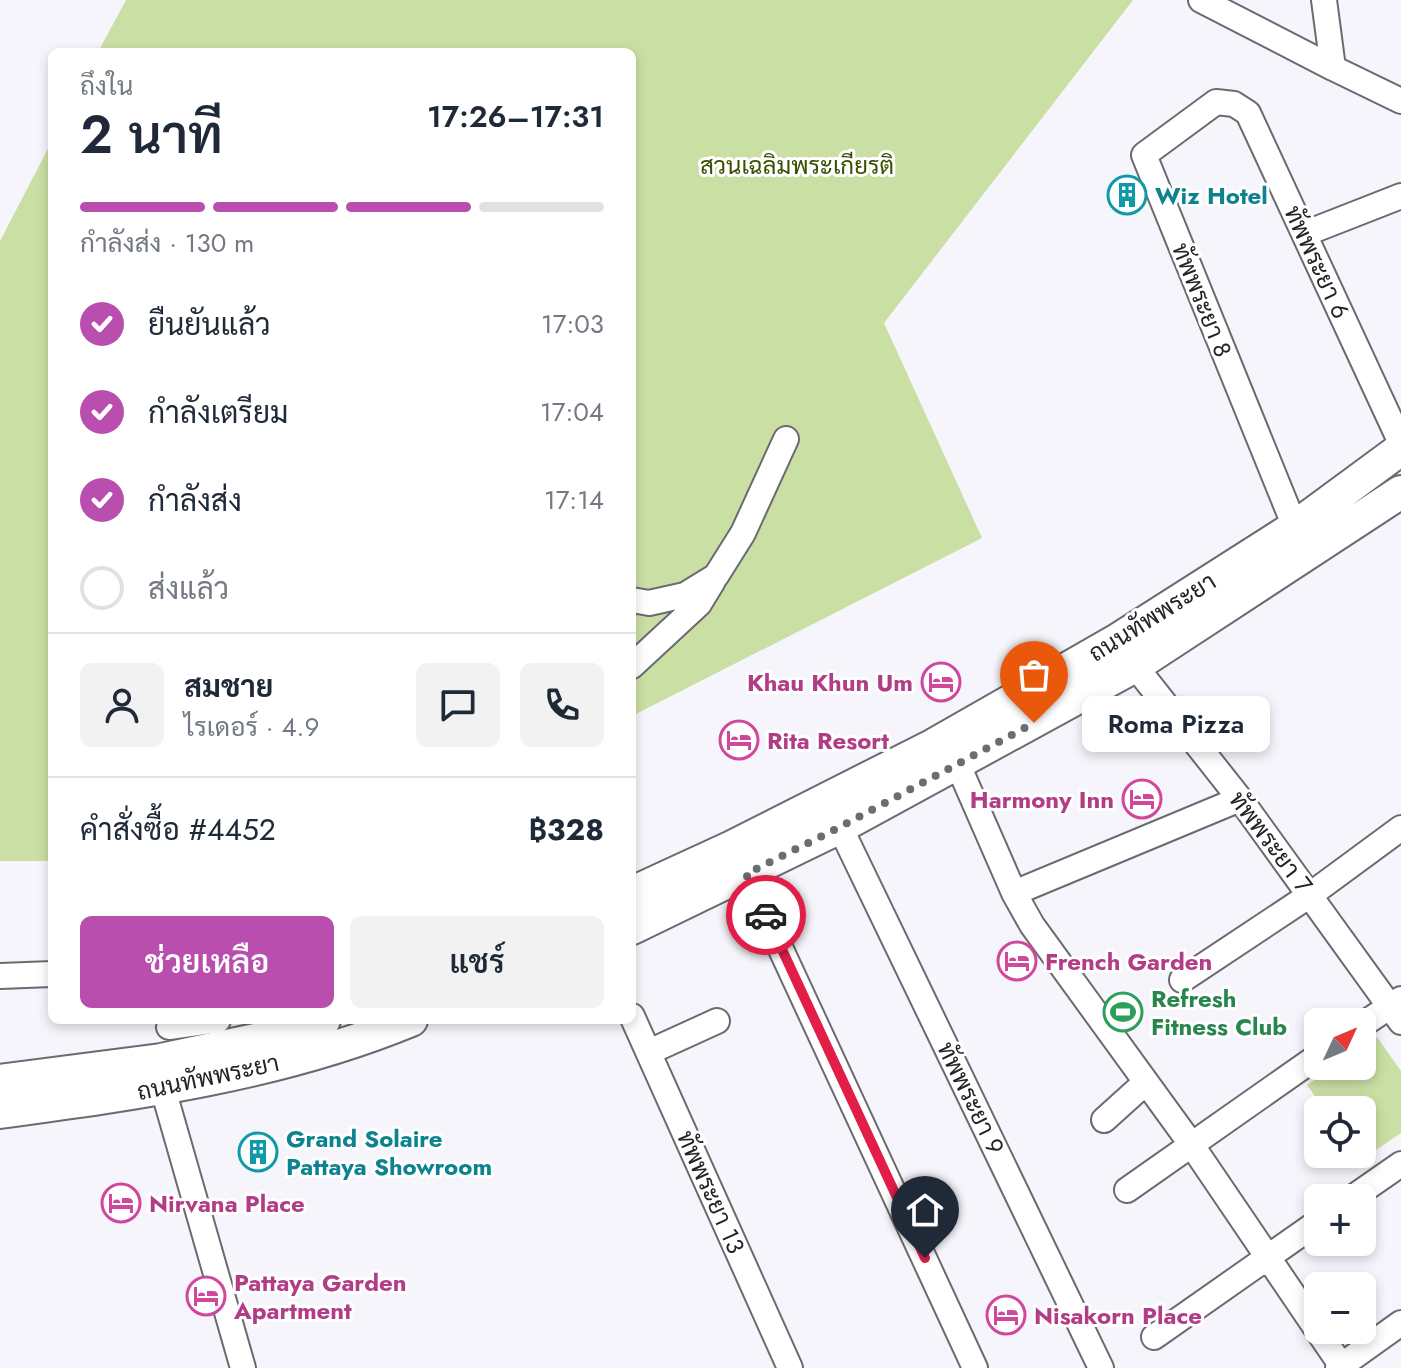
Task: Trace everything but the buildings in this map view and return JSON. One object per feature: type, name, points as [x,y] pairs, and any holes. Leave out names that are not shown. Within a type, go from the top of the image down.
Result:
[{"type":"main road","name":"ถนนทัพพระยา","points":[[636,891],[758,834],[950,736],[1116,641],[1295,527],[1401,449]]},
{"type":"main road","name":"ถนนทัพพระยา","points":[[636,926],[840,827],[1135,666],[1400,495]]},
{"type":"main road","name":"ถนนทัพพระยา","points":[[0,1081],[170,1035],[269,1037],[311,1024]]},
{"type":"main road","name":"ถนนทัพพระยา","points":[[0,1112],[163,1089],[274,1066],[399,1024]]},
{"type":"street","points":[[1201,0],[1401,101]]},
{"type":"street","points":[[1324,0],[1333,68]]},
{"type":"street","name":"ทัพพระยา 6","points":[[1216,102],[1234,104],[1248,113],[1401,443]]},
{"type":"street","name":"ทัพพระยา 8","points":[[1216,102],[1144,155],[1295,527]]},
{"type":"street","points":[[1304,234],[1401,196]]},
{"type":"street","points":[[636,662],[699,604],[743,533],[786,439]]},
{"type":"street","points":[[636,601],[649,603],[685,595],[716,576]]},
{"type":"street","name":"ทัพพระยา 7","points":[[1135,666],[1240,799],[1397,1009]]},
{"type":"street","points":[[958,765],[1014,893],[1032,925],[1191,1144],[1341,1367],[1401,1323]]},
{"type":"street","points":[[1014,893],[1240,799]]},
{"type":"street","name":"ทัพพระยา 9","points":[[840,827],[1101,1368]]},
{"type":"street","points":[[1182,980],[1310,895],[1401,828]]},
{"type":"street","points":[[746,874],[975,1368]]},
{"type":"street","points":[[0,976],[48,974]]},
{"type":"street","points":[[1376,1019],[1397,1009]]},
{"type":"street","points":[[649,1052],[717,1021]]},
{"type":"street","points":[[170,1035],[205,1024]]},
{"type":"street","name":"ทัพพระยา 13","points":[[636,1024],[790,1368]]},
{"type":"street","points":[[1127,1190],[1304,1066]]},
{"type":"street","points":[[1104,1120],[1145,1083]]},
{"type":"street","points":[[163,1089],[243,1368]]},
{"type":"street","points":[[1372,1184],[1401,1164]]},
{"type":"street","points":[[1154,1337],[1304,1232]]},
{"type":"green space","name":"สวนเฉลิมพระเกียรติ","points":[[126,0],[1133,0],[884,323],[982,538],[636,714],[636,48],[100,48]]},
{"type":"green space","points":[[48,149],[48,861],[0,861],[0,241]]},
{"type":"green space","points":[[1376,1038],[1401,1071],[1401,1133],[1376,1150],[1376,1096],[1315,1096],[1307,1085],[1314,1080],[1376,1080]]},
{"type":"way so far","points":[[766,915],[746,874],[1034,723]]},
{"type":"place","name":"Wiz Hotel","points":[[1127,195]]},
{"type":"place","name":"Khau Khun Um","points":[[941,682]]},
{"type":"place","name":"Roma Pizza","points":[[1034,723]]},
{"type":"place","name":"Rita Resort","points":[[739,740]]},
{"type":"place","name":"Harmony Inn","points":[[1142,799]]},
{"type":"place","name":"French Garden","points":[[1017,961]]},
{"type":"place","name":"Refresh Fitness Club","points":[[1123,1012]]},
{"type":"place","name":"Grand Solaire Pattaya Showroom","points":[[258,1152]]},
{"type":"place","name":"Nirvana Place","points":[[121,1203]]},
{"type":"place","name":"Pattaya Garden Apartment","points":[[206,1296]]},
{"type":"place","name":"Nisakorn Place","points":[[1006,1315]]},
{"type":"route","points":[[766,915],[925,1258]]}]
